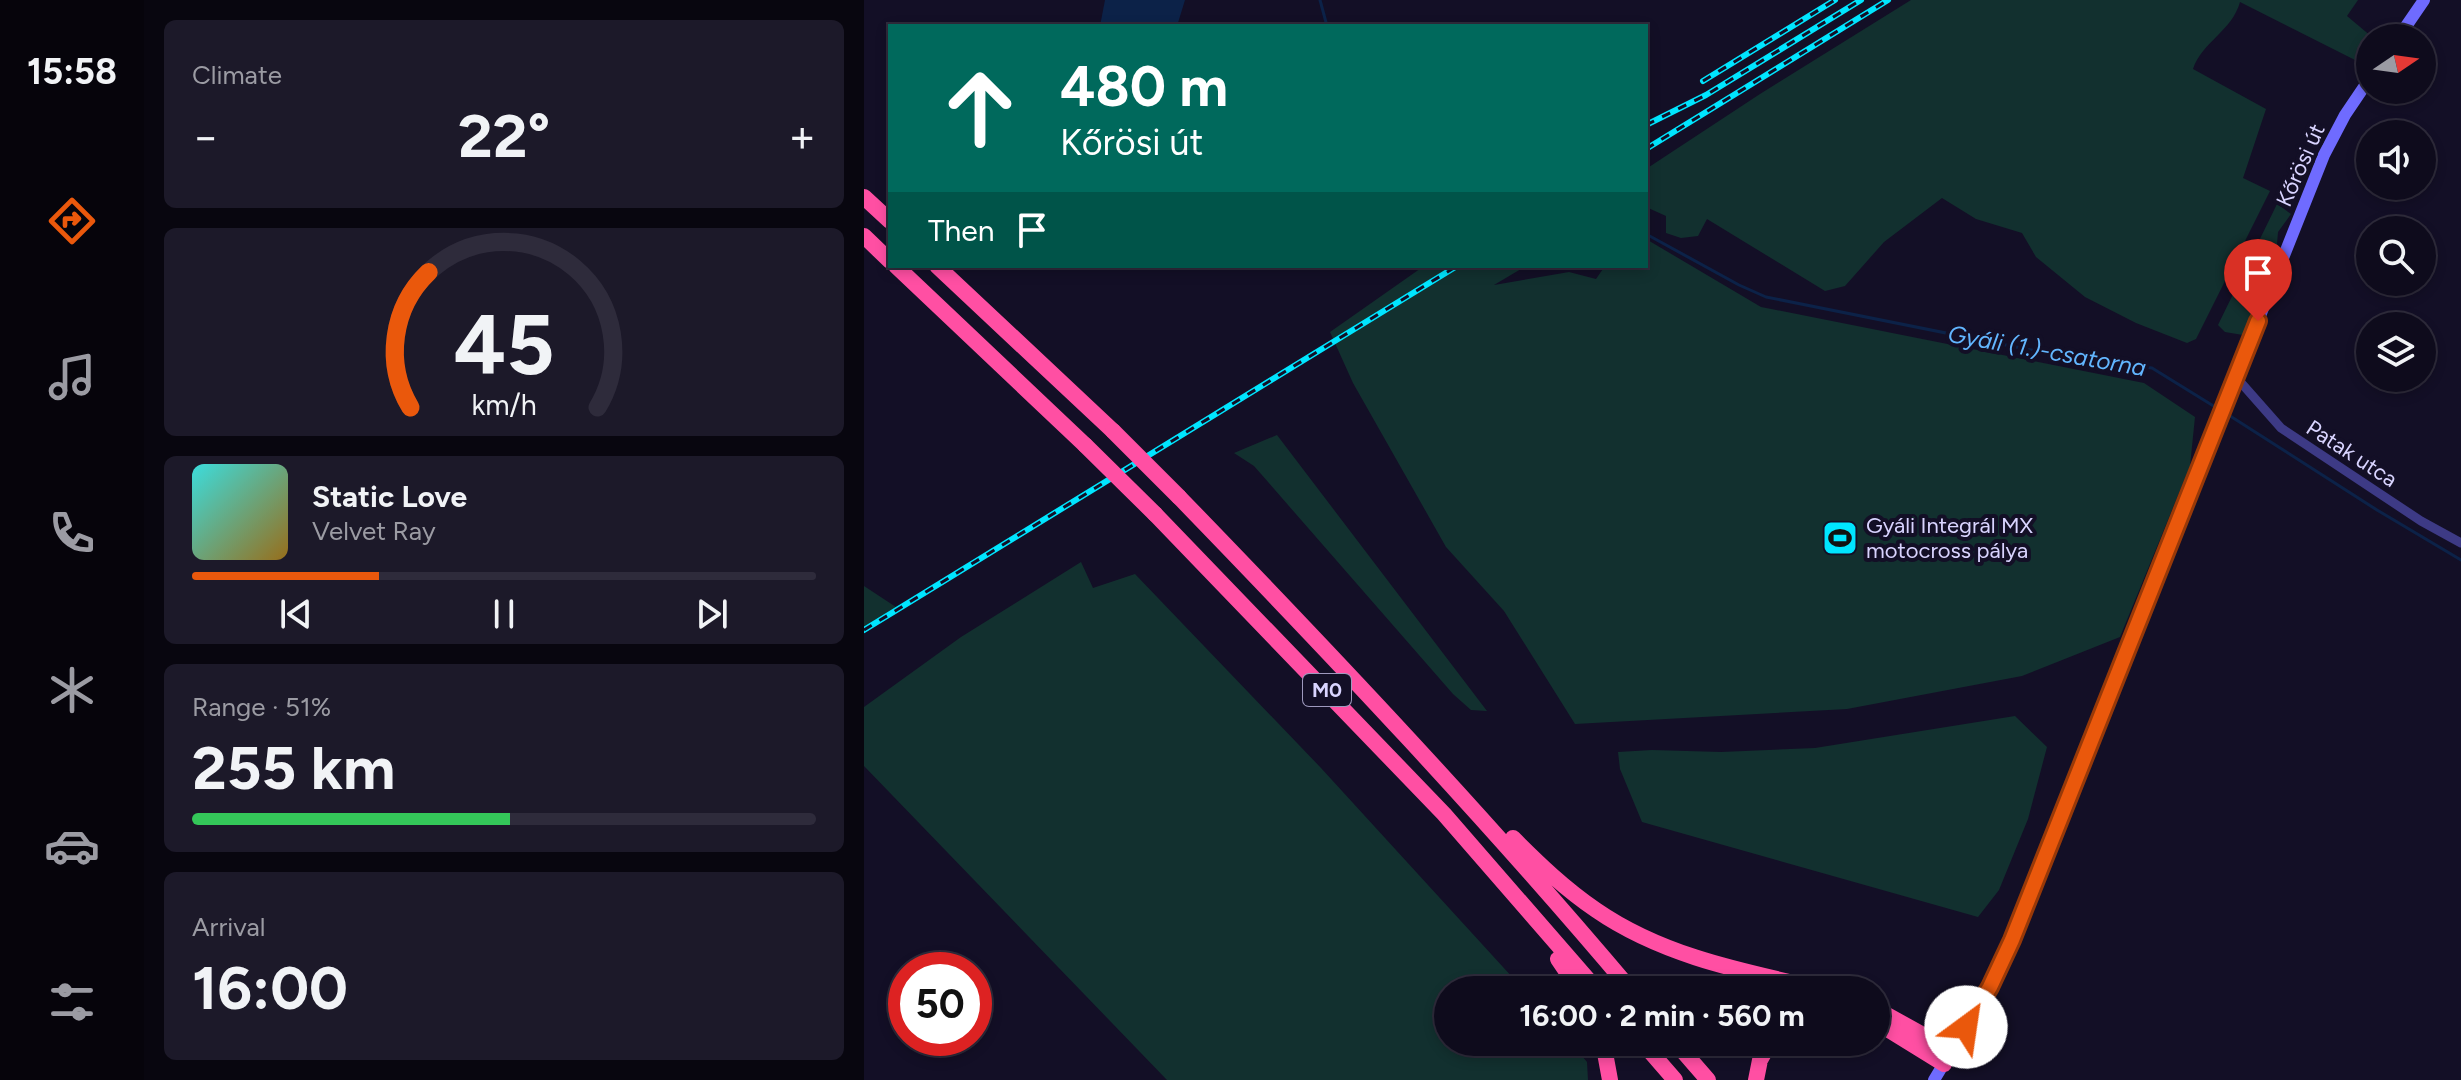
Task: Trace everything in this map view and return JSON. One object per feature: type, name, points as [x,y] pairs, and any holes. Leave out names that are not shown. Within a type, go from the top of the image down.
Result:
[{"type":"highway","points":[[864,197],[888,219]]},
{"type":"highway","points":[[864,236],[888,259]]},
{"type":"highway","name":"M0","points":[[898,268],[1085,445],[1285,646],[1495,870],[1585,976]]},
{"type":"highway","name":"M0","points":[[939,268],[1113,431],[1329,652],[1465,800],[1619,976]]},
{"type":"highway","points":[[1465,800],[1496,822],[1597,911],[1669,948],[1710,963],[1765,976]]},
{"type":"highway","points":[[1495,870],[1509,896],[1570,976]]},
{"type":"highway","points":[[1890,1018],[1948,1057]]},
{"type":"highway","points":[[1890,1029],[1948,1057]]},
{"type":"highway","points":[[1606,1056],[1610,1080]]},
{"type":"highway","points":[[1654,1056],[1675,1080]]},
{"type":"highway","points":[[1687,1056],[1708,1080]]},
{"type":"highway","points":[[1756,1080],[1762,1056]]},
{"type":"main road","points":[[2408,24],[2424,0]]},
{"type":"main road","name":"Kőrösi út","points":[[1948,1057],[1990,987],[2012,940],[2324,155],[2356,99]]},
{"type":"main road","points":[[1934,1080],[1948,1057]]},
{"type":"street","name":"Patak utca","points":[[2236,377],[2281,428],[2421,521],[2461,543]]},
{"type":"green space","points":[[1911,0],[2358,0],[2347,16],[2357,24],[2355,60],[2240,2],[2231,21],[2197,60],[2193,69],[2266,109],[2243,178],[2270,191],[2196,339],[2187,343],[2136,323],[2085,297],[2036,257],[2022,233],[1976,219],[1942,198],[1884,242],[1845,286],[1825,291],[1707,219],[1698,236],[1681,238],[1666,233],[1666,216],[1648,208],[1648,168]]},
{"type":"green space","points":[[2277,204],[2291,214],[2278,232],[2276,256],[2243,335],[2225,332],[2218,325]]},
{"type":"green space","name":"Gyáli Integrál MX motocross pálya","points":[[1648,240],[1761,307],[2144,383],[2195,417],[2190,466],[2120,637],[2022,676],[1847,709],[1575,724],[1504,611],[1446,547],[1353,383],[1330,332],[1421,268],[1523,268],[1494,285],[1569,272],[1596,279],[1604,268],[1648,268]]},
{"type":"green space","points":[[1277,435],[1487,711],[1471,710],[1453,694],[1254,466],[1234,453]]},
{"type":"green space","points":[[1081,562],[1093,588],[1135,574],[1321,768],[1511,976],[1434,976],[1434,1056],[1582,1056],[1587,1062],[1588,1080],[1167,1080],[864,766],[864,707],[961,637]]},
{"type":"green space","points":[[864,586],[899,609],[864,630]]},
{"type":"green space","points":[[2015,716],[2047,747],[2028,819],[1999,890],[1978,917],[1642,822],[1620,769],[1618,752],[1815,748]]},
{"type":"water","points":[[1105,0],[1185,0],[1178,24],[1100,24]]},
{"type":"waterway","name":"Gyáli (1.)-csatorna","points":[[1320,0],[1326,24]]},
{"type":"waterway","name":"Gyáli (1.)-csatorna","points":[[1648,235],[1766,297],[2041,352],[2152,368],[2220,410]]},
{"type":"waterway","name":"Gyáli (1.)-csatorna","points":[[2227,414],[2461,560]]},
{"type":"railway","points":[[1703,81],[1835,0]]},
{"type":"railway","points":[[1648,124],[1706,95],[1861,0]]},
{"type":"railway","points":[[1648,148],[1888,0]]},
{"type":"railway","points":[[864,630],[1454,268]]},
{"type":"place","name":"Gyáli Integrál MX motocross pálya","points":[[1840,538]]},
{"type":"route","points":[[1966,1027],[1990,987],[2012,940],[2258,321]]}]
